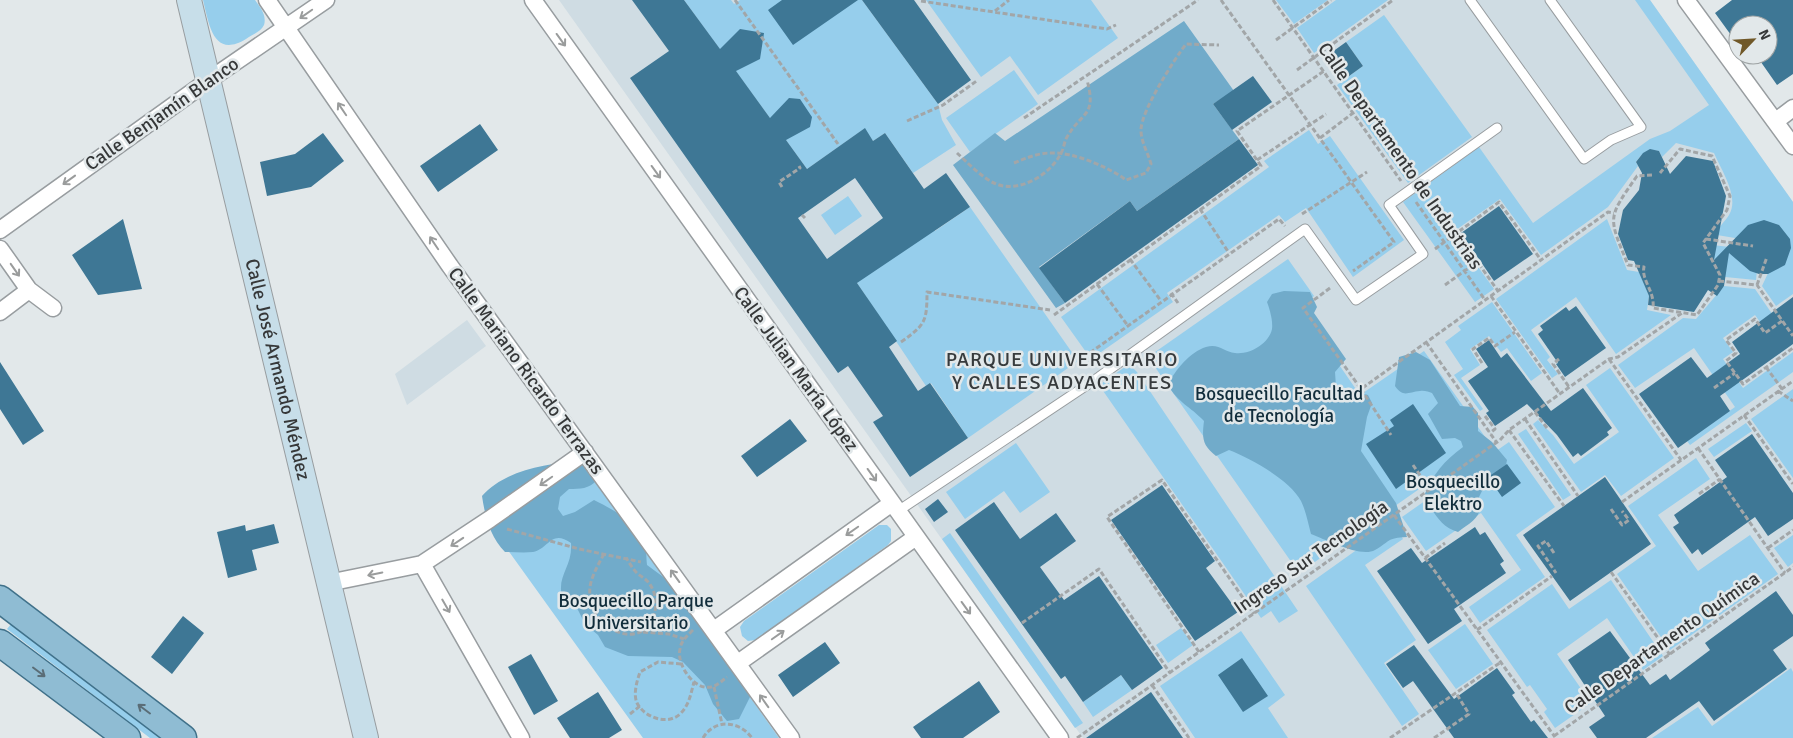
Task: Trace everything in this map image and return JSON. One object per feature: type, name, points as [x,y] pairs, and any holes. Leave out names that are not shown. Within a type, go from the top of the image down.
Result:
[{"type":"main road","points":[[1,602],[183,738]]},
{"type":"main road","points":[[0,643],[127,738]]},
{"type":"street","name":"Calle José Armando Méndez","points":[[189,0],[366,738]]},
{"type":"street","name":"Calle Mariano Ricardo Terrazas","points":[[267,0],[450,266],[714,630],[734,669],[791,738]]},
{"type":"street","name":"Calle Benjamín Blanco","points":[[0,230],[208,80],[326,0]]},
{"type":"street","name":"Calle Julian María López","points":[[533,0],[1060,738]]},
{"type":"street","points":[[1686,0],[1793,146]]},
{"type":"street","points":[[1776,121],[1793,108]]},
{"type":"street","points":[[0,249],[29,290],[53,308]]},
{"type":"street","points":[[0,312],[29,290]]},
{"type":"street","points":[[328,583],[422,564],[585,452]]},
{"type":"street","points":[[714,630],[895,507]]},
{"type":"street","points":[[734,669],[916,537]]},
{"type":"street","points":[[422,564],[521,738]]},
{"type":"lane","points":[[1470,0],[1584,160],[1612,140],[1641,127],[1550,0]]},
{"type":"lane","points":[[895,507],[1099,377],[1305,228],[1356,300],[1423,254],[1389,205],[1496,128]]},
{"type":"path","points":[[735,0],[838,144]]},
{"type":"path","points":[[994,12],[1009,0]]},
{"type":"path","points":[[1024,118],[1198,0]]},
{"type":"path","points":[[1221,0],[1394,242],[1303,308],[1361,388],[1392,435]]},
{"type":"path","name":"Calle Departamento de Industrias","points":[[1273,0],[1485,300]]},
{"type":"path","points":[[1276,40],[1332,0]]},
{"type":"path","points":[[1296,70],[1393,0]]},
{"type":"path","points":[[921,1],[1107,28],[1116,25]]},
{"type":"path","points":[[1014,163],[1034,155],[1061,154],[1113,170],[1126,180],[1146,173],[1151,164],[1141,138],[1141,127],[1159,86],[1186,44],[1219,45]]},
{"type":"path","points":[[1054,315],[1261,166],[1237,131],[1324,71]]},
{"type":"path","points":[[908,120],[942,103],[978,80]]},
{"type":"path","points":[[957,153],[996,184],[1014,187],[1031,181],[1050,169],[1061,154],[1067,137],[1087,115],[1090,94],[1086,80]]},
{"type":"path","points":[[1320,138],[1353,113]]},
{"type":"path","points":[[1257,160],[1326,114]]},
{"type":"path","points":[[1652,176],[1637,176],[1615,207],[1612,227],[1628,265],[1644,267],[1643,272],[1654,297],[1653,308],[1696,315],[1719,281],[1720,275],[1703,244],[1727,210],[1730,196],[1712,156],[1680,149],[1660,173]]},
{"type":"path","points":[[782,186],[779,182],[800,168],[799,166]]},
{"type":"path","points":[[1299,217],[1367,172]]},
{"type":"path","points":[[1431,252],[1499,202],[1541,260]]},
{"type":"path","points":[[1200,209],[1229,253]]},
{"type":"path","points":[[1361,388],[1608,212],[1614,214]]},
{"type":"path","points":[[1084,357],[1278,219],[1284,227],[1292,222]]},
{"type":"path","points":[[1457,233],[1498,291]]},
{"type":"path","points":[[1706,239],[1753,246]]},
{"type":"path","points":[[1757,285],[1767,257]]},
{"type":"path","points":[[1130,259],[1161,301]]},
{"type":"path","points":[[1445,285],[1478,262]]},
{"type":"path","points":[[1719,281],[1757,285],[1793,336]]},
{"type":"path","points":[[1097,284],[1128,326]]},
{"type":"path","points":[[902,342],[920,328],[927,312],[926,292],[1050,310]]},
{"type":"path","points":[[1490,296],[1560,394]]},
{"type":"path","name":"Ingreso Sur Tecnología","points":[[1077,738],[1497,443],[1509,430],[1569,387],[1609,359],[1618,357],[1682,313]]},
{"type":"path","points":[[1782,321],[1765,333],[1755,319],[1726,340],[1736,353],[1726,361],[1743,384],[1793,348]]},
{"type":"path","points":[[1482,363],[1473,349],[1489,338],[1495,346],[1515,332]]},
{"type":"path","points":[[1426,342],[1497,443]]},
{"type":"path","points":[[1559,359],[1553,364],[1569,387]]},
{"type":"path","points":[[1609,359],[1681,460]]},
{"type":"path","points":[[1766,367],[1782,389]]},
{"type":"path","points":[[1714,388],[1735,373]]},
{"type":"path","points":[[1622,502],[1793,380]]},
{"type":"path","points":[[1778,391],[1793,401]]},
{"type":"path","points":[[1535,412],[1547,428]]},
{"type":"path","points":[[1744,415],[1793,484]]},
{"type":"path","points":[[1485,416],[1495,429],[1490,433]]},
{"type":"path","points":[[1525,419],[1578,496]]},
{"type":"path","points":[[1509,430],[1564,506]]},
{"type":"path","points":[[1698,448],[1785,573]]},
{"type":"path","points":[[1413,465],[1430,490]]},
{"type":"path","points":[[1699,494],[1720,479]]},
{"type":"path","points":[[1199,652],[1107,517],[1162,480],[1254,614]]},
{"type":"path","points":[[1611,509],[1622,525],[1628,520],[1622,511]]},
{"type":"path","points":[[1394,515],[1554,737]]},
{"type":"path","points":[[501,527],[604,554],[643,562]]},
{"type":"path","points":[[1768,548],[1793,530]]},
{"type":"path","points":[[1554,553],[1546,541],[1538,546],[1556,573]]},
{"type":"path","points":[[1425,558],[1445,543]]},
{"type":"path","points":[[604,554],[591,584],[592,611],[600,622],[611,629],[634,635],[642,632],[652,622],[656,605],[654,591],[647,579],[637,573],[626,558]]},
{"type":"path","name":"Calle Departamento Química","points":[[1554,737],[1793,567]]},
{"type":"path","points":[[1022,623],[1099,570],[1170,672]]},
{"type":"path","points":[[1611,572],[1670,655]]},
{"type":"path","points":[[1477,630],[1552,576]]},
{"type":"path","points":[[696,627],[684,639],[679,650],[681,664],[694,682],[701,686],[714,686],[734,669]]},
{"type":"path","points":[[642,632],[669,634],[684,639]]},
{"type":"path","points":[[681,664],[658,662],[640,672],[636,701],[654,718],[671,719],[680,714],[687,704],[694,682]]},
{"type":"path","points":[[1392,737],[1500,662]]},
{"type":"path","points":[[1152,685],[1189,738]]},
{"type":"path","points":[[714,686],[722,724]]},
{"type":"path","points":[[1434,738],[1469,714],[1456,693]]},
{"type":"path","points":[[630,714],[640,706]]},
{"type":"path","points":[[703,738],[716,726],[722,724],[738,725],[752,738]]},
{"type":"shaded area","points":[[559,0],[1650,0],[1793,202],[1793,738],[1083,738]]},
{"type":"shaded area","points":[[467,320],[486,346],[407,405],[395,374]]},
{"type":"green space","points":[[203,0],[255,0],[264,15],[264,25],[246,39],[235,44],[226,45],[219,42],[214,36]]},
{"type":"green space","points":[[684,0],[731,0],[734,4],[740,0],[862,0],[938,104],[942,120],[956,145],[913,173],[885,133],[873,141],[864,129],[807,169]]},
{"type":"green space","points":[[926,0],[1091,0],[1118,38],[1038,95],[1010,56],[981,77]]},
{"type":"green space","points":[[1276,0],[1328,0],[1294,24]]},
{"type":"green space","points":[[1336,0],[1388,0],[1314,53],[1297,28]]},
{"type":"green space","points":[[1635,0],[1650,0],[1793,202],[1793,294],[1776,306],[1762,286],[1769,271],[1741,239],[1717,235],[1718,229],[1732,208],[1731,192],[1725,175],[1714,153],[1676,143],[1662,157],[1659,151],[1651,150],[1643,154],[1636,162],[1638,166],[1608,207],[1541,255],[1500,199],[1453,232],[1494,289],[1475,302],[1403,202],[1479,147],[1533,223],[1650,139],[1670,131],[1709,105]]},
{"type":"green space","points":[[1384,15],[1472,137],[1408,183],[1337,85],[1363,66],[1346,42]]},
{"type":"green space","points":[[1184,21],[1234,91],[1213,104],[1239,139],[1137,211],[1130,201],[1039,267],[1065,303],[1056,308],[953,165],[995,133],[1005,141]]},
{"type":"green space","points":[[1014,70],[1038,104],[970,152],[946,118]]},
{"type":"green space","points":[[1309,130],[1318,144],[1330,136],[1404,240],[1353,277],[1306,208],[1285,222],[1279,215],[1167,293],[1173,302],[1091,359],[1061,317],[1269,167],[1264,161]]},
{"type":"green space","points":[[848,196],[862,216],[835,235],[821,215]]},
{"type":"green space","points":[[912,197],[935,231],[970,207],[1078,361],[968,438],[931,383],[926,386],[857,283]]},
{"type":"green space","points":[[1607,219],[1627,270],[1639,272],[1649,296],[1647,310],[1671,315],[1616,354],[1576,297],[1531,330],[1550,357],[1547,360],[1558,374],[1552,378],[1496,299]]},
{"type":"green space","points":[[1712,245],[1739,248],[1757,270],[1756,280],[1725,277],[1711,253]]},
{"type":"green space","points":[[1288,259],[1314,296],[1299,307],[1360,395],[1424,351],[1488,441],[1299,573],[1148,357]]},
{"type":"green space","points":[[1724,286],[1755,289],[1777,321],[1765,329],[1755,315],[1723,338],[1733,352],[1723,359],[1743,388],[1793,352],[1793,372],[1690,445],[1687,441],[1735,407],[1694,348],[1635,388],[1618,365],[1683,318],[1696,319]]},
{"type":"green space","name":"Bosquecillo Facultad de Tecnología","points":[[1284,291],[1310,292],[1317,307],[1314,313],[1346,359],[1335,372],[1336,387],[1368,395],[1372,403],[1367,417],[1361,451],[1396,503],[1407,537],[1392,539],[1375,550],[1361,552],[1311,534],[1304,509],[1296,493],[1269,471],[1238,454],[1229,450],[1216,456],[1204,441],[1204,421],[1180,400],[1168,385],[1184,362],[1200,349],[1214,346],[1240,353],[1252,350],[1263,344],[1272,329],[1267,302],[1272,294]]},
{"type":"green space","points":[[1492,302],[1542,373],[1531,381],[1507,348],[1501,352],[1489,336],[1470,349],[1480,365],[1461,378],[1483,409],[1480,411],[1454,375],[1463,369],[1445,342],[1461,330],[1458,326]]},
{"type":"green space","name":"Bosquecillo Elektro","points":[[1416,352],[1430,360],[1460,406],[1473,407],[1478,413],[1478,431],[1492,442],[1507,460],[1502,478],[1482,491],[1478,499],[1480,510],[1478,514],[1472,522],[1458,532],[1442,522],[1424,496],[1440,468],[1463,447],[1461,441],[1455,438],[1442,439],[1428,414],[1438,403],[1432,393],[1423,391],[1403,393],[1395,386],[1399,357]]},
{"type":"green space","points":[[1125,367],[1132,367],[1137,372],[1298,611],[1279,623],[1271,611],[1261,618],[1099,385]]},
{"type":"green space","points":[[1610,368],[1674,458],[1621,496],[1605,475],[1581,492],[1533,424],[1538,420],[1553,435],[1574,464],[1619,432],[1586,385]]},
{"type":"green space","points":[[1793,389],[1793,478],[1751,419]]},
{"type":"green space","points":[[1746,423],[1752,431],[1714,457],[1708,449]]},
{"type":"green space","points":[[1526,429],[1571,495],[1563,500],[1518,434]]},
{"type":"green space","points":[[1509,442],[1555,507],[1516,535],[1545,577],[1480,623],[1469,607],[1521,570],[1481,513],[1426,551],[1402,517]]},
{"type":"green space","points":[[1016,443],[1050,492],[1020,513],[1004,491],[965,519],[946,492]]},
{"type":"green space","points":[[1696,458],[1710,479],[1658,515],[1698,571],[1750,535],[1778,574],[1670,650],[1617,574],[1656,546],[1628,506]]},
{"type":"green space","name":"Bosquecillo Parque Universitario","points":[[581,461],[597,480],[588,487],[569,489],[560,497],[558,509],[563,516],[575,512],[594,500],[622,516],[634,526],[645,544],[647,565],[681,590],[750,688],[750,697],[739,719],[727,721],[713,704],[705,685],[683,662],[672,657],[628,656],[605,647],[598,635],[585,624],[577,608],[563,600],[561,584],[571,552],[571,543],[559,538],[550,541],[533,552],[505,552],[496,540],[487,519],[482,496],[492,487],[515,474],[541,466]]},
{"type":"green space","points":[[593,475],[779,738],[643,738],[492,528]]},
{"type":"green space","points":[[1393,524],[1403,539],[1365,565],[1416,640],[1384,663],[1419,714],[1402,726],[1306,586]]},
{"type":"green space","points":[[879,525],[887,525],[891,529],[891,541],[888,545],[756,640],[748,641],[742,636],[740,627],[744,621]]},
{"type":"green space","points":[[950,533],[1083,723],[1075,728],[942,539]]},
{"type":"green space","points":[[1793,535],[1793,563],[1788,567],[1774,548]]},
{"type":"green space","points":[[1611,580],[1663,656],[1643,670],[1607,618],[1557,654],[1591,703],[1555,728],[1544,712],[1547,709],[1530,685],[1527,687],[1487,630],[1552,584],[1569,609]]},
{"type":"green space","points":[[12,623],[163,738],[150,738],[7,629]]},
{"type":"green space","points":[[1465,624],[1493,664],[1456,689],[1428,650]]},
{"type":"green space","points":[[1181,628],[1193,645],[1168,663],[1156,645]]},
{"type":"green space","points":[[1241,631],[1285,695],[1268,708],[1288,738],[1195,738],[1160,686]]},
{"type":"green space","points":[[1791,668],[1793,672],[1793,738],[1652,738],[1698,707],[1712,726]]},
{"type":"green space","points":[[1121,675],[1132,690],[1093,717],[1083,702]]},
{"type":"building","points":[[632,0],[684,0],[720,49],[740,29],[764,33],[760,59],[736,71],[770,118],[789,98],[800,99],[812,117],[810,127],[786,140],[807,169],[865,128],[873,141],[885,133],[924,189],[946,173],[970,207],[857,283],[897,341],[889,347],[918,391],[930,383],[968,438],[910,477],[873,422],[883,416],[848,366],[838,373],[630,78],[669,51]],"holes":[[[855,178],[883,218],[827,259],[798,218]]]},
{"type":"building","points":[[782,0],[858,0],[793,45],[768,10]]},
{"type":"building","points":[[862,0],[914,0],[971,80],[938,104]]},
{"type":"building","points":[[1732,0],[1793,0],[1793,74],[1777,85],[1763,65],[1778,65],[1778,15],[1728,15],[1728,31],[1715,13]]},
{"type":"building","points":[[1346,42],[1363,66],[1345,79],[1328,55]]},
{"type":"building","points":[[1253,76],[1272,102],[1232,130],[1213,104]]},
{"type":"building","points":[[480,124],[498,150],[438,192],[420,166]]},
{"type":"building","points":[[323,133],[344,161],[311,187],[267,196],[260,162],[295,154]]},
{"type":"building","points":[[1239,139],[1258,165],[1065,303],[1039,268],[1130,201],[1137,211]]},
{"type":"building","points":[[1650,149],[1659,151],[1670,174],[1686,156],[1713,161],[1726,196],[1714,260],[1748,225],[1764,220],[1779,225],[1790,239],[1791,248],[1785,265],[1768,274],[1759,274],[1750,271],[1729,253],[1724,286],[1717,296],[1708,290],[1694,312],[1648,305],[1649,296],[1634,261],[1628,260],[1618,234],[1623,210],[1639,190],[1642,173],[1636,162],[1643,153]]},
{"type":"building","points":[[1499,206],[1533,254],[1494,281],[1461,233]]},
{"type":"building","points":[[123,219],[142,289],[98,295],[72,255]]},
{"type":"building","points":[[1793,297],[1793,344],[1720,396],[1730,411],[1678,448],[1639,394],[1691,357],[1707,378],[1740,354],[1732,342]]},
{"type":"building","points":[[1576,306],[1606,348],[1565,377],[1556,364],[1558,363],[1538,334],[1543,330],[1540,326],[1566,307],[1569,311]]},
{"type":"building","points":[[1489,340],[1501,358],[1507,353],[1551,411],[1583,388],[1612,428],[1607,432],[1609,435],[1581,456],[1578,453],[1573,457],[1557,435],[1527,404],[1495,426],[1486,413],[1489,411],[1468,381],[1488,367],[1476,349]]},
{"type":"building","points":[[0,362],[44,431],[23,445],[0,409]]},
{"type":"building","points":[[1413,404],[1446,453],[1396,489],[1366,444],[1394,426],[1390,420]]},
{"type":"building","points":[[790,419],[807,441],[757,477],[741,456]]},
{"type":"building","points":[[1752,434],[1793,493],[1793,519],[1768,536],[1755,517],[1702,555],[1698,549],[1692,554],[1673,527],[1679,523],[1674,515],[1727,477],[1715,460]]},
{"type":"building","points":[[1507,464],[1521,483],[1502,497],[1488,477]]},
{"type":"building","points":[[1605,477],[1651,544],[1570,601],[1523,535]]},
{"type":"building","points":[[1162,485],[1215,561],[1206,568],[1238,612],[1195,641],[1111,520]]},
{"type":"building","points":[[938,499],[948,512],[934,522],[925,509]]},
{"type":"building","points":[[994,502],[1020,539],[1056,513],[1076,541],[1040,567],[1064,600],[1099,576],[1163,668],[1132,690],[1121,675],[1083,702],[1065,676],[1061,679],[955,530]]},
{"type":"building","points":[[274,524],[279,543],[252,550],[257,570],[228,578],[217,532],[245,525],[246,531]]},
{"type":"building","points":[[1475,527],[1480,535],[1485,532],[1504,561],[1500,564],[1506,573],[1454,609],[1462,621],[1428,644],[1377,571],[1411,548],[1422,563]]},
{"type":"building","points":[[1776,591],[1793,615],[1793,636],[1773,650],[1787,669],[1714,721],[1699,701],[1646,738],[1597,738],[1589,727],[1605,716],[1568,660],[1610,631],[1650,685],[1666,674],[1670,680],[1710,650],[1705,643]]},
{"type":"building","points":[[183,616],[204,633],[172,674],[151,657]]},
{"type":"building","points":[[825,642],[840,663],[793,697],[778,675]]},
{"type":"building","points":[[1414,645],[1454,699],[1497,668],[1515,693],[1512,695],[1531,722],[1534,720],[1548,738],[1454,738],[1413,681],[1403,688],[1386,664]]},
{"type":"building","points":[[531,654],[558,701],[534,715],[508,667]]},
{"type":"building","points":[[1242,658],[1268,696],[1243,712],[1218,675]]},
{"type":"building","points":[[979,681],[1000,712],[963,738],[921,738],[913,727]]},
{"type":"building","points":[[598,692],[622,730],[609,738],[570,738],[557,718]]},
{"type":"building","points":[[1151,692],[1183,738],[1086,738]]},
{"type":"district","name":"PARQUE UNIVERSITARIO Y CALLES ADYACENTES","points":[[1062,370]]}]
